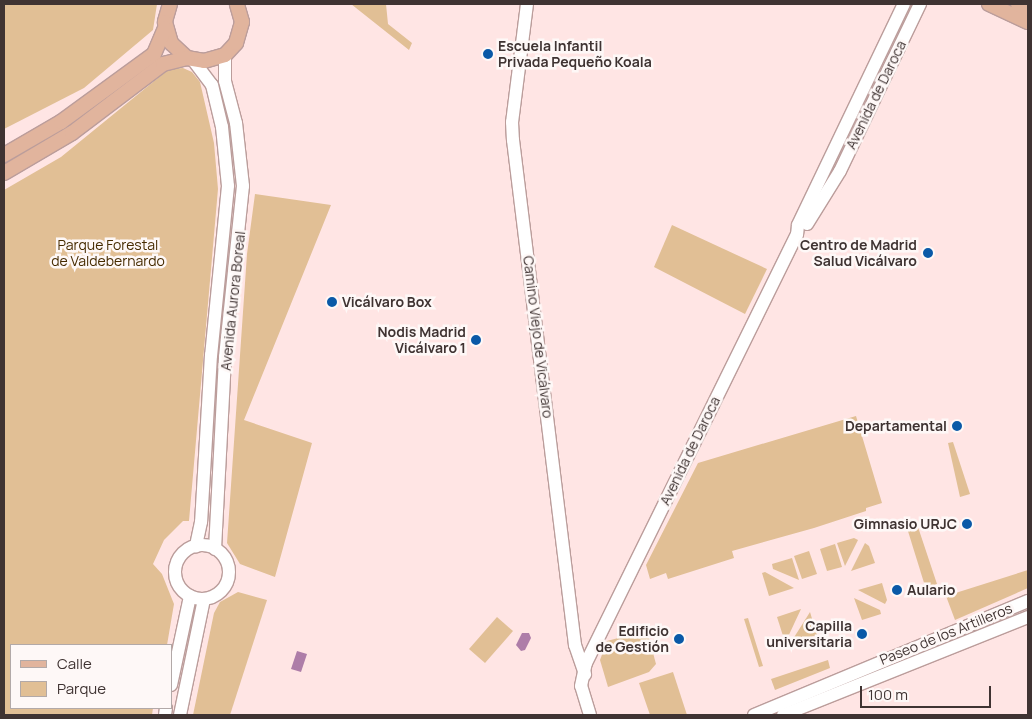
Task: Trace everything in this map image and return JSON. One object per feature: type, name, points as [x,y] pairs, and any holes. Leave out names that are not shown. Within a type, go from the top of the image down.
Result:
[{"type":"main road","points":[[4,155],[61,122],[154,54],[166,28],[170,4]]},
{"type":"main road","points":[[989,4],[1028,22]]},
{"type":"main road","points":[[1018,4],[1028,9]]},
{"type":"main road","points":[[4,173],[72,133],[163,64],[190,59],[211,60],[225,55],[239,38],[241,8]]},
{"type":"main road","points":[[166,28],[173,45],[190,59]]},
{"type":"street","name":"Camino Viejo de Vicálvaro","points":[[527,4],[512,122],[512,140],[575,645],[599,715]]},
{"type":"street","name":"Avenida de Daroca","points":[[797,235],[798,226],[904,4]]},
{"type":"street","name":"Avenida de Daroca","points":[[584,668],[797,235],[804,228],[840,171],[920,4]]},
{"type":"street","name":"Avenida Aurora Boreal","points":[[215,549],[226,357],[243,194],[242,160],[226,81],[225,55]]},
{"type":"street","name":"Avenida Aurora Boreal","points":[[190,59],[212,85],[222,126],[228,186],[211,355],[201,522],[196,546]]},
{"type":"street","points":[[196,546],[215,549],[226,560],[228,576],[220,592],[204,599],[190,596],[182,590],[175,573],[181,556],[196,546]]},
{"type":"street","points":[[172,680],[190,596]]},
{"type":"street","points":[[180,715],[204,599]]},
{"type":"street","name":"Paseo de los Artilleros","points":[[754,715],[1028,601]]},
{"type":"street","name":"Paseo de los Artilleros","points":[[783,715],[1028,617]]},
{"type":"street","points":[[584,668],[581,686],[590,715]]},
{"type":"green space","points":[[4,4],[157,4],[153,30],[84,88],[4,129]]},
{"type":"green space","points":[[351,4],[386,4],[388,24],[412,43],[409,50]]},
{"type":"green space","name":"Parque Forestal de Valdebernardo","points":[[183,68],[192,72],[200,82],[214,143],[218,189],[189,521],[183,521],[164,540],[153,564],[162,574],[174,604],[167,644],[10,644],[10,709],[153,709],[152,715],[4,715],[4,190],[61,157],[169,69]]},
{"type":"green space","points":[[255,194],[331,205],[244,420],[312,443],[275,577],[240,564],[227,543],[247,254]]},
{"type":"green space","points":[[672,225],[767,269],[745,314],[654,267]]},
{"type":"green space","points":[[856,416],[882,503],[866,508],[866,511],[814,528],[732,551],[734,558],[668,579],[666,573],[650,579],[646,565],[698,463]]},
{"type":"green space","points":[[953,442],[970,494],[960,497],[948,443]]},
{"type":"green space","points":[[917,524],[937,584],[928,587],[925,586],[907,528]]},
{"type":"green space","points":[[854,538],[858,540],[845,566],[837,543]]},
{"type":"green space","points":[[865,543],[869,546],[875,563],[851,571]]},
{"type":"green space","points":[[835,544],[842,567],[827,571],[820,549]]},
{"type":"green space","points":[[809,551],[817,574],[802,579],[794,556]]},
{"type":"green space","points":[[792,558],[799,580],[773,569],[772,564]]},
{"type":"green space","points":[[1028,570],[1028,588],[955,620],[946,596]]},
{"type":"green space","points":[[765,572],[794,588],[769,596],[762,573]]},
{"type":"green space","points":[[882,583],[887,600],[885,604],[858,590]]},
{"type":"green space","points":[[238,592],[267,600],[230,715],[193,715],[214,613],[220,602]]},
{"type":"green space","points":[[854,598],[880,610],[881,614],[862,620]]},
{"type":"green space","points":[[801,609],[787,639],[784,639],[777,617]]},
{"type":"green space","points":[[810,612],[817,635],[794,642],[793,639]]},
{"type":"green space","points":[[497,617],[513,631],[485,663],[469,649]]},
{"type":"green space","points":[[748,618],[763,666],[759,667],[744,619]]},
{"type":"green space","points":[[637,633],[649,638],[656,664],[649,672],[608,687],[600,660],[607,641]]},
{"type":"green space","points":[[828,660],[830,668],[775,690],[771,679]]},
{"type":"green space","points":[[673,672],[687,715],[650,715],[639,683]]},
{"type":"shaded area","points":[[522,633],[529,633],[531,638],[525,650],[521,651],[516,645]]},
{"type":"shaded area","points":[[297,651],[307,654],[301,672],[291,669]]},
{"type":"place","name":"Escuela Infantil Privada Pequeño Koala","points":[[488,54]]},
{"type":"place","name":"Centro de Madrid Salud Vicálvaro","points":[[928,253]]},
{"type":"place","name":"Vicálvaro Box","points":[[332,302]]},
{"type":"place","name":"Nodis Madrid Vicálvaro 1","points":[[476,340]]},
{"type":"place","name":"Departamental","points":[[957,426]]},
{"type":"place","name":"Gimnasio URJC","points":[[967,524]]},
{"type":"place","name":"Aulario","points":[[897,590]]},
{"type":"place","name":"Capilla universitaria","points":[[862,634]]},
{"type":"place","name":"Edificio de Gestión","points":[[679,639]]}]
